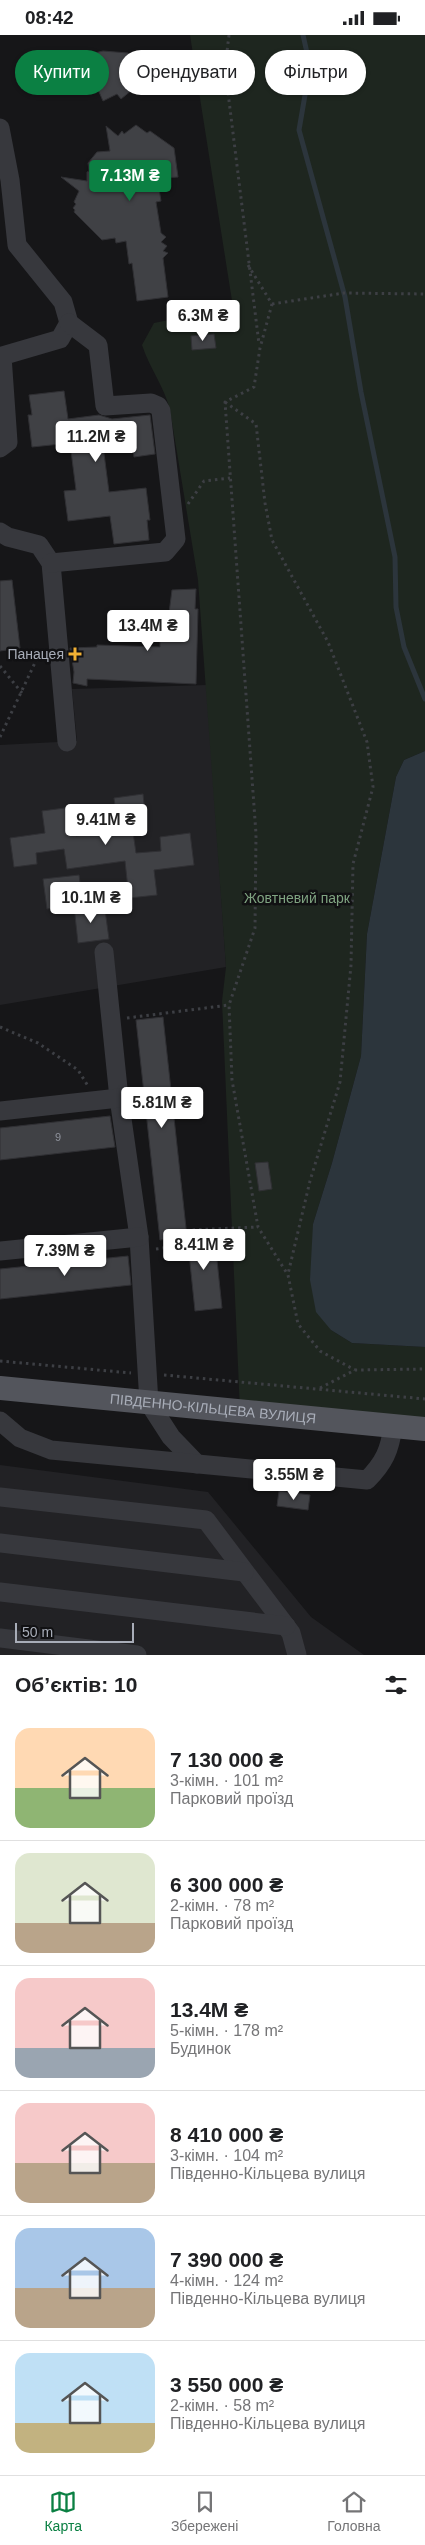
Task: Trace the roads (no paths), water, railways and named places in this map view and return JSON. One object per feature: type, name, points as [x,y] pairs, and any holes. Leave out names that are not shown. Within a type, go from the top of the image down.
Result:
[{"type":"main road","name":"ПІВДЕННО-КІЛЬЦЕВА ВУЛИЦЯ","points":[[0,1388],[425,1429]]},
{"type":"street","points":[[0,128],[7,219],[17,245],[63,302],[68,323],[60,339],[1,356],[8,442],[0,448]]},
{"type":"street","points":[[51,563],[165,552],[176,539],[161,411],[158,406],[150,403],[105,406],[98,345],[68,323]]},
{"type":"street","points":[[0,532],[8,537],[39,545],[51,563],[67,742]]},
{"type":"street","points":[[104,952],[119,1098],[140,1244],[149,1374],[149,1403],[171,1437],[197,1464]]},
{"type":"street","points":[[0,1111],[96,1099],[119,1098]]},
{"type":"street","points":[[0,1251],[140,1244]]},
{"type":"street","points":[[1,1424],[20,1438],[51,1451],[367,1480],[383,1464],[391,1446],[393,1426]]},
{"type":"street","points":[[0,1497],[206,1521],[286,1626],[297,1655]]},
{"type":"street","points":[[0,1543],[244,1572]]},
{"type":"street","points":[[0,1592],[286,1626]]},
{"type":"street","points":[[0,1638],[137,1655]]},
{"type":"waterway","points":[[303,35],[310,66],[299,130],[345,297],[361,392],[395,557],[396,607],[404,647],[425,699]]},
{"type":"place","name":"Панацея","points":[[75,654]]},
{"type":"park label","name":"Жовтневий парк","points":[[297,898]]}]
